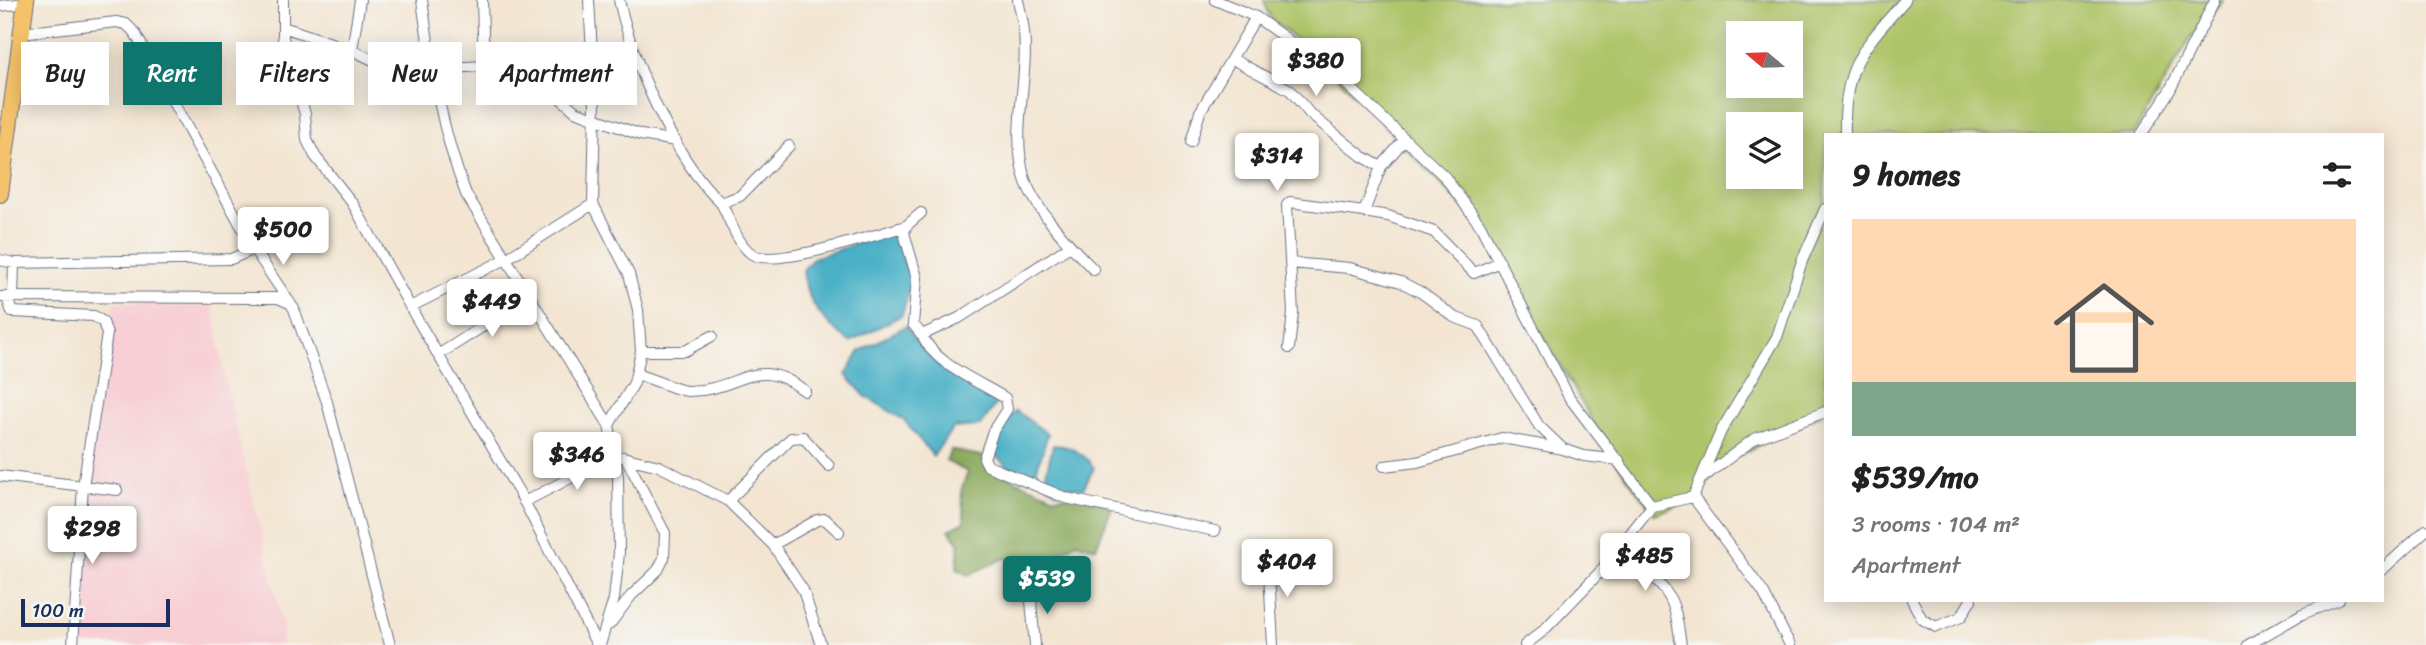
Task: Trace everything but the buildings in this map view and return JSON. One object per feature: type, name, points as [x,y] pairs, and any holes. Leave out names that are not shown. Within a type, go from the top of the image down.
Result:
[{"type":"highway","points":[[0,194],[26,2]]},
{"type":"street","points":[[283,0],[283,38],[305,114],[307,141],[315,156],[353,204],[524,502],[598,645]]},
{"type":"street","points":[[353,42],[360,0]]},
{"type":"street","points":[[422,0],[428,42]]},
{"type":"street","points":[[482,0],[483,42]]},
{"type":"street","points":[[589,0],[595,116],[593,204],[629,274],[638,310],[641,351],[636,374],[609,425]]},
{"type":"street","points":[[619,0],[639,67],[676,141],[699,182],[721,203],[745,247],[754,257],[802,255],[906,226],[921,213]]},
{"type":"street","points":[[1018,0],[1024,32],[1019,146],[1024,177],[1031,193],[1070,246],[1094,270]]},
{"type":"street","points":[[1215,0],[1256,17],[1339,77],[1402,141],[1445,177],[1480,225],[1569,397],[1652,506]]},
{"type":"street","points":[[1845,133],[1844,106],[1850,75],[1867,45],[1905,0]]},
{"type":"street","points":[[2142,133],[2170,90],[2215,0]]},
{"type":"street","points":[[0,6],[26,2]]},
{"type":"street","points":[[1191,142],[1200,112],[1234,60],[1256,17]]},
{"type":"street","points":[[21,33],[96,23],[126,24],[135,33],[254,249],[294,309],[327,402],[390,645]]},
{"type":"street","points":[[283,27],[328,42]]},
{"type":"street","points":[[1234,60],[1290,90],[1310,114],[1362,156],[1381,167]]},
{"type":"street","points":[[440,105],[453,161],[466,194],[609,425],[621,457],[665,533],[664,558],[658,570],[609,625],[598,645]]},
{"type":"street","points":[[568,105],[575,111],[595,116],[641,135],[676,141]]},
{"type":"street","points":[[1364,212],[1381,167],[1402,141]]},
{"type":"street","points":[[721,203],[740,196],[789,146]]},
{"type":"street","points":[[1289,348],[1293,313],[1286,209],[1290,202],[1388,216],[1434,232],[1474,273],[1500,262]]},
{"type":"street","points":[[410,307],[506,259],[593,204]]},
{"type":"street","points":[[1693,497],[1721,431],[1777,337],[1802,261],[1824,211]]},
{"type":"street","points":[[906,226],[904,233],[917,278],[913,324],[928,348],[940,358],[1004,398],[1007,409],[993,431],[984,457],[988,466],[1066,498],[1215,531]]},
{"type":"street","points":[[922,335],[959,318],[1070,246]]},
{"type":"street","points":[[0,260],[14,263],[231,259],[254,249]]},
{"type":"street","points":[[14,263],[7,298],[11,311],[94,316],[106,326],[103,362],[83,486],[73,645]]},
{"type":"street","points":[[1290,263],[1350,268],[1401,282],[1454,317],[1478,326],[1539,426],[1563,449]]},
{"type":"street","points":[[438,355],[529,297]]},
{"type":"street","points":[[7,298],[278,298],[287,302]]},
{"type":"street","points":[[35,313],[36,299]]},
{"type":"street","points":[[641,351],[685,351],[712,336]]},
{"type":"street","points":[[636,374],[663,381],[683,391],[707,390],[751,375],[776,373],[806,391]]},
{"type":"street","points":[[1701,480],[1754,439],[1824,412]]},
{"type":"street","points":[[728,501],[791,438],[803,437],[829,466]]},
{"type":"street","points":[[1384,466],[1417,462],[1502,438],[1563,449],[1584,456],[1619,460]]},
{"type":"street","points":[[524,502],[621,457],[659,466],[728,501],[773,545],[803,590],[821,645]]},
{"type":"street","points":[[609,625],[619,554],[621,457]]},
{"type":"street","points":[[0,476],[117,490]]},
{"type":"street","points":[[1525,645],[1544,631],[1627,540],[1652,506],[1693,497]]},
{"type":"street","points":[[1693,497],[1763,592],[1790,645]]},
{"type":"street","points":[[773,545],[817,520],[825,519],[839,532]]},
{"type":"street","points":[[2384,568],[2426,530]]},
{"type":"street","points":[[1627,540],[1634,561],[1667,594],[1674,608],[1681,645]]},
{"type":"street","points":[[1268,555],[1273,645]]},
{"type":"street","points":[[1030,590],[1035,645]]},
{"type":"street","points":[[1913,602],[1922,619],[1936,627],[1961,617],[1971,602]]},
{"type":"street","points":[[2248,645],[2302,614],[2334,602]]},
{"type":"shaded area","points":[[115,302],[213,306],[226,385],[284,629],[280,645],[77,645],[89,468]]},
{"type":"green space","points":[[1264,0],[2223,0],[2189,40],[2134,133],[1824,133],[1824,413],[1720,465],[1697,499],[1654,514],[1618,465],[1476,220],[1322,61],[1270,18]]},
{"type":"green space","points":[[951,450],[985,457],[1010,478],[1055,497],[1079,495],[1112,507],[1096,548],[1076,542],[1028,570],[1005,558],[968,575],[957,569],[959,542],[949,530],[965,522],[961,491],[968,472],[946,461]]},
{"type":"water","points":[[888,233],[897,239],[911,284],[902,315],[850,342],[832,327],[812,302],[803,270],[813,258]]},
{"type":"water","points":[[906,326],[925,351],[946,371],[998,401],[980,426],[953,428],[933,456],[904,420],[865,396],[846,375],[860,351]]},
{"type":"water","points":[[1016,411],[1048,434],[1036,472],[1010,468],[991,452],[1000,427]]},
{"type":"water","points":[[1053,445],[1076,451],[1094,468],[1083,489],[1066,486],[1057,492],[1044,482]]}]
